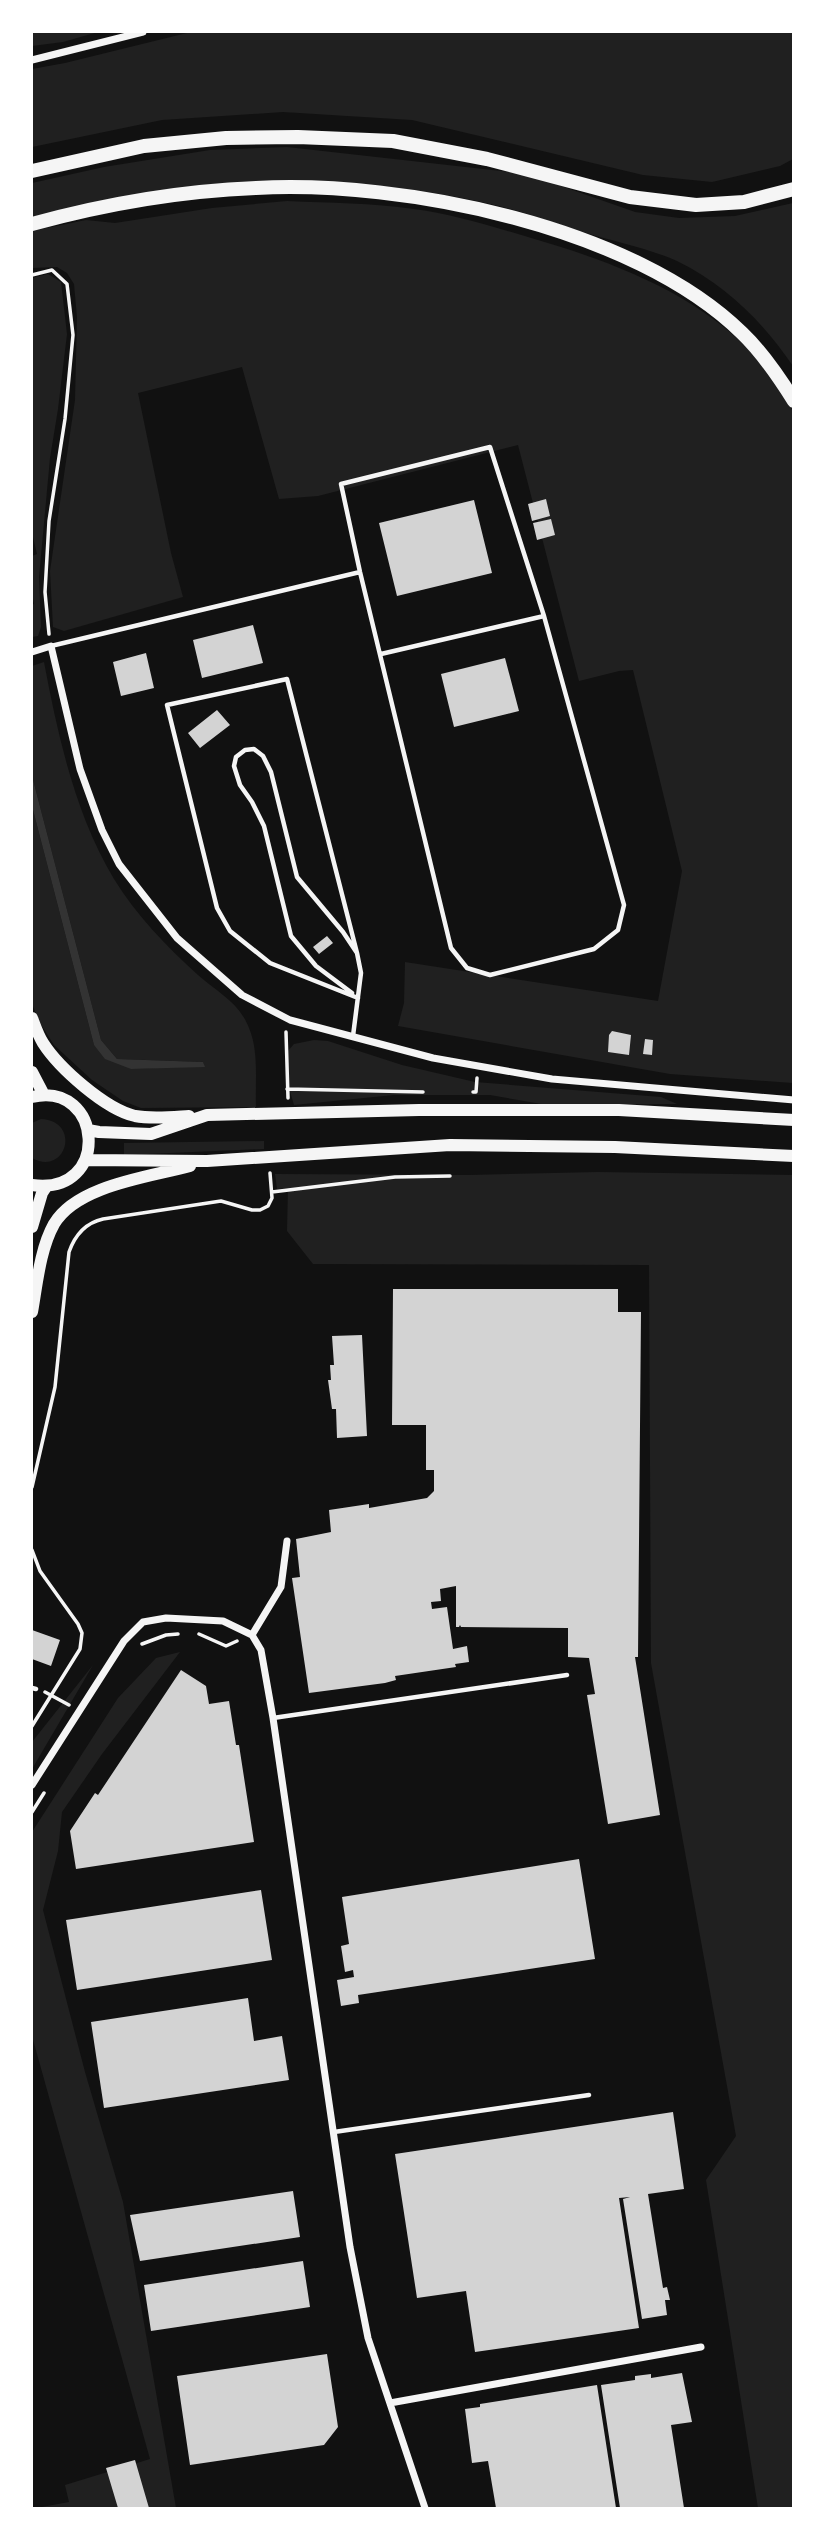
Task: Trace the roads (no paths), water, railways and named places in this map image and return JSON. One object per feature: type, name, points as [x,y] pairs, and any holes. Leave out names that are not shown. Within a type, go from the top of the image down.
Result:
[{"type":"highway","points":[[32,171],[145,146],[226,138],[298,137],[393,141],[487,159],[631,197],[695,205],[744,202],[793,189]]},
{"type":"highway","points":[[32,224],[84,210],[169,195],[258,187],[386,193],[516,219],[584,240],[653,270],[680,285],[743,334],[775,371],[793,401]]},
{"type":"main road","points":[[32,1018],[43,1042],[60,1064],[105,1101],[123,1112],[150,1117],[619,1110],[793,1120]]},
{"type":"main road","points":[[32,1072],[38,1096],[54,1096],[72,1105],[79,1112],[88,1130],[89,1145],[79,1171],[68,1180],[46,1187],[32,1185]]},
{"type":"main road","points":[[88,1130],[151,1134],[207,1115]]},
{"type":"main road","points":[[85,1160],[207,1161],[424,1146],[512,1145],[793,1156]]},
{"type":"main road","points":[[32,1312],[44,1249],[54,1225],[65,1210],[83,1197],[108,1186],[207,1161]]},
{"type":"main road","points":[[32,1227],[46,1187]]},
{"type":"street","points":[[32,60],[143,32]]},
{"type":"street","points":[[32,652],[51,646],[80,769],[102,830],[119,864],[177,938],[242,995],[290,1020],[433,1058],[552,1079],[793,1100]]},
{"type":"street","points":[[252,1635],[281,1587],[287,1541]]},
{"type":"street","points":[[32,1785],[124,1641],[143,1622],[166,1618],[223,1621],[252,1635],[261,1650],[273,1718],[350,2247],[368,2338],[425,2508]]},
{"type":"street","points":[[390,2403],[701,2347]]},
{"type":"lane","points":[[490,447],[544,616],[624,905],[618,930],[594,949],[491,975],[467,968],[451,948],[341,484],[490,447]]},
{"type":"lane","points":[[51,646],[360,572]]},
{"type":"lane","points":[[381,654],[544,616]]},
{"type":"lane","points":[[352,1037],[358,998],[361,973],[287,679],[167,705],[217,908],[230,931],[270,963],[358,998]]},
{"type":"lane","points":[[357,953],[297,877],[271,772],[263,756],[254,749],[245,750],[236,757],[234,766],[240,785],[264,826],[290,936],[316,966],[358,998]]},
{"type":"lane","points":[[273,1718],[567,1675]]},
{"type":"lane","points":[[334,2132],[589,2095]]}]
